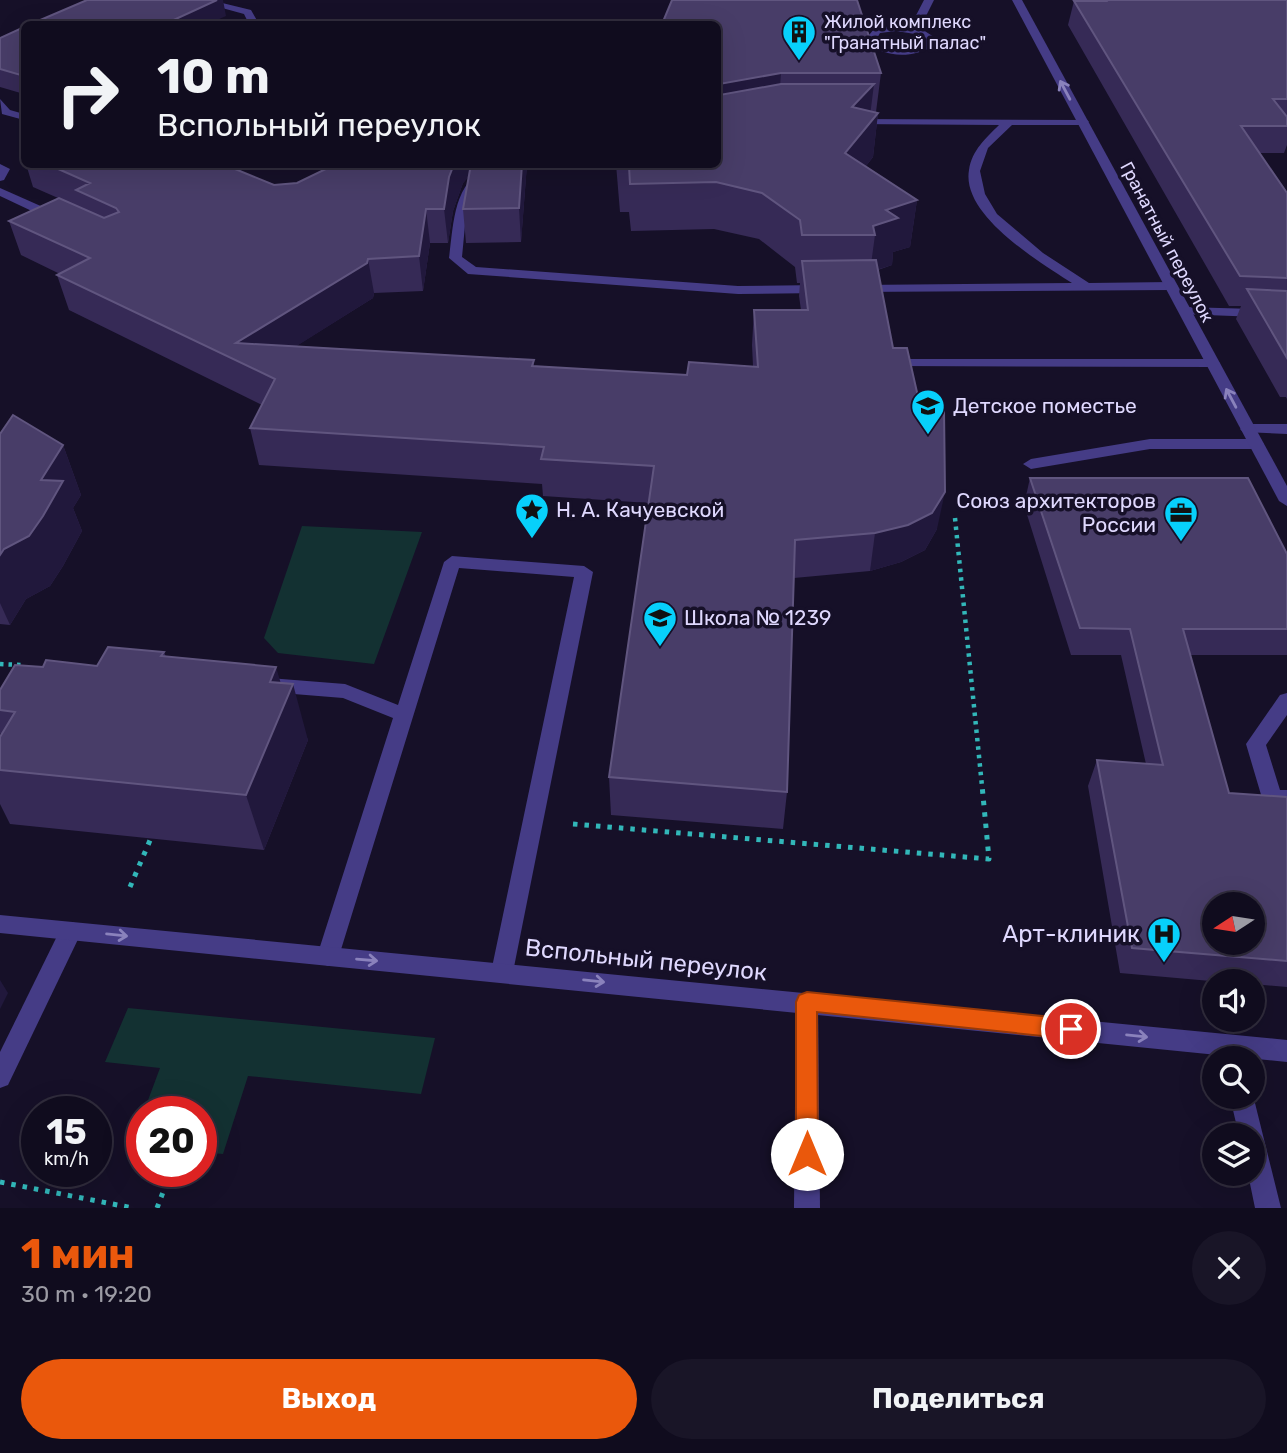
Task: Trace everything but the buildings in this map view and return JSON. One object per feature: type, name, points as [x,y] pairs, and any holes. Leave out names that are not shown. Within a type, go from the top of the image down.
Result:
[{"type":"street","points":[[198,0],[248,12],[252,21]]},
{"type":"street","points":[[913,30],[926,35],[929,44],[904,51],[882,48],[870,40],[877,31],[885,29],[913,30],[918,26],[923,6],[929,0]]},
{"type":"street","name":"Гранатный переулок","points":[[1017,0],[1287,501]]},
{"type":"street","points":[[0,102],[6,112],[21,116]]},
{"type":"street","points":[[846,122],[1083,122]]},
{"type":"street","points":[[1009,122],[990,136],[978,157],[973,179],[980,202],[1006,230],[1088,287]]},
{"type":"street","points":[[0,167],[4,169],[0,177]]},
{"type":"street","points":[[491,168],[481,173],[465,190],[455,258],[473,271],[738,290],[1171,286]]},
{"type":"street","points":[[0,192],[72,225]]},
{"type":"street","points":[[1185,311],[1287,314]]},
{"type":"street","points":[[901,363],[1213,363]]},
{"type":"street","points":[[1248,429],[1287,429]]},
{"type":"street","points":[[1031,464],[1150,444],[1256,443]]},
{"type":"street","points":[[328,957],[452,562],[584,572],[502,972]]},
{"type":"street","points":[[248,683],[345,691],[404,715]]},
{"type":"street","points":[[1287,700],[1256,744],[1272,798],[1287,799]]},
{"type":"street","name":"Вспольный переулок","points":[[0,924],[807,1002],[1202,1048]]},
{"type":"street","points":[[0,1077],[71,931]]},
{"type":"street","points":[[807,1002],[807,1208]]},
{"type":"street","name":"Вспольный переулок","points":[[1265,1051],[1287,1051]]},
{"type":"street","points":[[1263,1186],[1268,1208]]},
{"type":"path","points":[[534,821],[989,859],[955,518]]},
{"type":"path","points":[[0,663],[30,666]]},
{"type":"path","points":[[130,887],[151,838]]},
{"type":"path","points":[[0,1182],[133,1208]]},
{"type":"path","points":[[157,1208],[165,1187]]},
{"type":"green space","points":[[302,526],[422,532],[374,664],[278,653],[264,638]]},
{"type":"green space","points":[[128,1008],[435,1038],[421,1094],[248,1076],[223,1154],[217,1153],[217,1096],[150,1096],[160,1068],[105,1062]]},
{"type":"place","name":"Жилой комплекс \"Гранатный палас\"","points":[[799,62]]},
{"type":"place","name":"Детское поместье","points":[[928,436]]},
{"type":"place","name":"Н. А. Качуевской","points":[[532,540]]},
{"type":"place","name":"Союз архитекторов России","points":[[1181,543]]},
{"type":"place","name":"Школа № 1239","points":[[660,648]]},
{"type":"place","name":"Арт-клиник","points":[[1164,964]]},
{"type":"route","points":[[807,1154],[807,1002],[1071,1029]]}]
